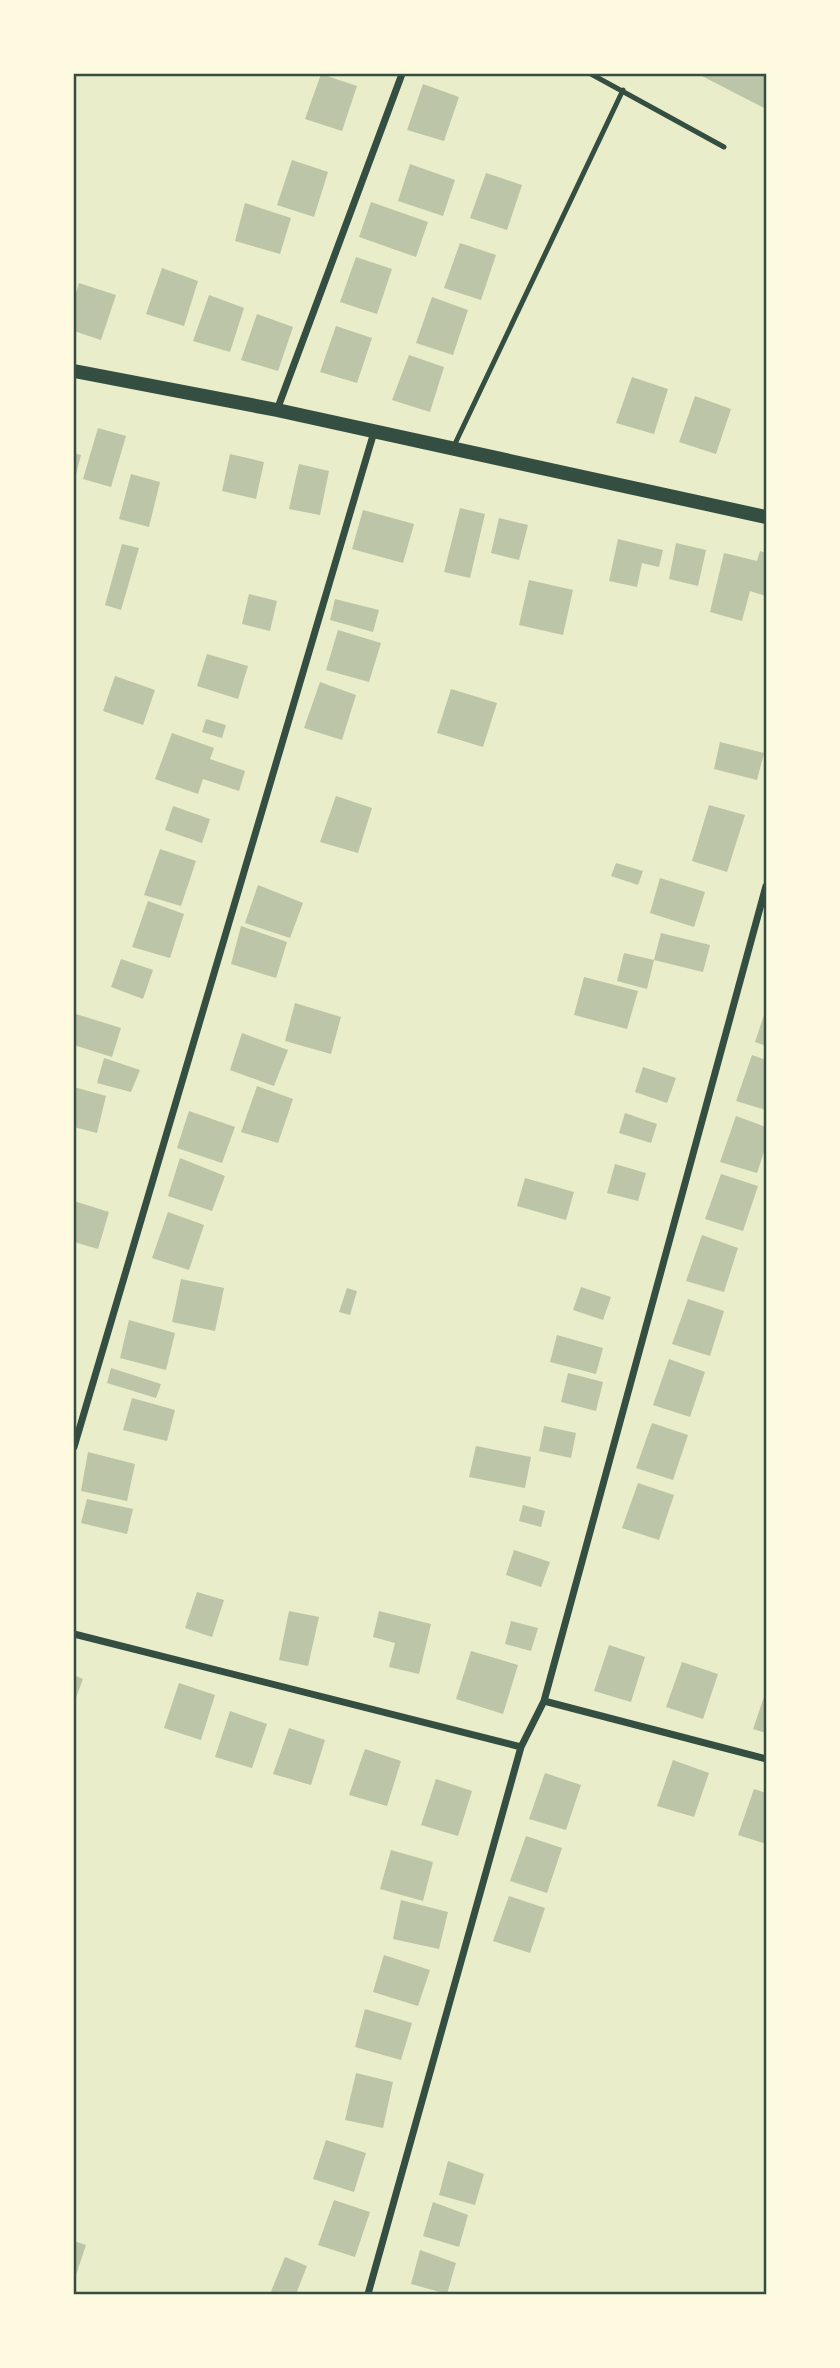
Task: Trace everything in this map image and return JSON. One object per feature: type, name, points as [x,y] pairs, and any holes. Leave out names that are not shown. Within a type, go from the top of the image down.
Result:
[{"type":"main road","points":[[74,371],[277,410],[766,517]]},
{"type":"street","points":[[277,410],[402,74]]},
{"type":"street","points":[[74,1447],[374,432]]},
{"type":"street","points":[[368,2294],[521,1747],[544,1701],[766,886]]},
{"type":"street","points":[[74,1634],[521,1747]]},
{"type":"street","points":[[544,1701],[766,1759]]},
{"type":"lane","points":[[591,74],[724,147]]},
{"type":"lane","points":[[453,448],[623,90]]},
{"type":"building","points":[[321,74],[357,86],[342,131],[305,119]]},
{"type":"building","points":[[698,74],[766,74],[766,109]]},
{"type":"building","points":[[423,84],[459,97],[444,141],[407,130]]},
{"type":"building","points":[[292,160],[328,172],[314,217],[277,205]]},
{"type":"building","points":[[410,164],[455,180],[443,216],[398,201]]},
{"type":"building","points":[[486,173],[522,185],[507,230],[470,218]]},
{"type":"building","points":[[371,202],[428,222],[416,257],[359,237]]},
{"type":"building","points":[[245,203],[291,218],[280,254],[235,241]]},
{"type":"building","points":[[460,243],[496,255],[481,300],[444,288]]},
{"type":"building","points":[[356,257],[392,269],[377,314],[340,302]]},
{"type":"building","points":[[162,268],[198,281],[184,326],[146,314]]},
{"type":"building","points":[[79,283],[116,295],[101,340],[74,331],[74,300]]},
{"type":"building","points":[[209,295],[244,308],[230,352],[193,341]]},
{"type":"building","points":[[432,297],[468,310],[453,355],[416,343]]},
{"type":"building","points":[[257,314],[293,327],[278,371],[241,360]]},
{"type":"building","points":[[336,326],[372,338],[357,383],[320,372]]},
{"type":"building","points":[[409,355],[444,367],[430,412],[392,400]]},
{"type":"building","points":[[632,377],[668,389],[654,434],[616,423]]},
{"type":"building","points":[[695,396],[731,409],[716,454],[679,442]]},
{"type":"building","points":[[98,428],[126,436],[111,487],[83,479]]},
{"type":"building","points":[[74,453],[81,455],[74,482]]},
{"type":"building","points":[[230,454],[264,462],[256,499],[222,491]]},
{"type":"building","points":[[299,464],[329,471],[320,515],[289,509]]},
{"type":"building","points":[[131,474],[160,482],[149,527],[119,519]]},
{"type":"building","points":[[460,508],[485,514],[470,578],[444,572]]},
{"type":"building","points":[[363,510],[414,524],[403,563],[352,549]]},
{"type":"building","points":[[499,518],[528,525],[519,560],[491,553]]},
{"type":"building","points":[[618,539],[663,550],[659,567],[642,563],[637,587],[609,581]]},
{"type":"building","points":[[676,543],[706,550],[698,586],[669,579]]},
{"type":"building","points":[[122,544],[139,548],[121,610],[105,605]]},
{"type":"building","points":[[760,551],[766,553],[766,596],[750,591],[742,621],[710,612],[724,553],[757,561]]},
{"type":"building","points":[[529,580],[573,590],[563,635],[519,625]]},
{"type":"building","points":[[249,594],[277,601],[270,631],[242,624]]},
{"type":"building","points":[[335,599],[379,610],[373,632],[330,620]]},
{"type":"building","points":[[338,630],[381,643],[369,682],[326,670]]},
{"type":"building","points":[[207,654],[248,666],[238,699],[197,686]]},
{"type":"building","points":[[115,676],[155,690],[143,725],[103,711]]},
{"type":"building","points":[[320,682],[356,695],[342,740],[304,728]]},
{"type":"building","points":[[451,689],[497,703],[483,747],[437,733]]},
{"type":"building","points":[[206,719],[226,725],[222,738],[202,732]]},
{"type":"building","points":[[172,733],[214,748],[210,759],[245,771],[239,791],[203,779],[198,794],[155,779]]},
{"type":"building","points":[[720,742],[764,753],[757,780],[714,769]]},
{"type":"building","points":[[336,796],[372,808],[358,853],[320,842]]},
{"type":"building","points":[[709,805],[745,815],[727,872],[692,861]]},
{"type":"building","points":[[173,806],[210,819],[202,843],[165,830]]},
{"type":"building","points":[[160,849],[196,861],[181,906],[144,895]]},
{"type":"building","points":[[616,863],[643,871],[638,885],[611,876]]},
{"type":"building","points":[[660,878],[705,892],[694,927],[650,913]]},
{"type":"building","points":[[258,885],[303,903],[290,938],[245,923]]},
{"type":"building","points":[[148,901],[184,914],[170,958],[132,947]]},
{"type":"building","points":[[241,926],[287,942],[276,978],[231,964]]},
{"type":"building","points":[[661,933],[710,945],[703,972],[654,960]]},
{"type":"building","points":[[624,953],[654,960],[647,989],[617,981]]},
{"type":"building","points":[[121,959],[153,970],[143,999],[111,987]]},
{"type":"building","points":[[584,977],[638,991],[627,1029],[574,1015]]},
{"type":"building","points":[[295,1003],[341,1017],[331,1054],[285,1041]]},
{"type":"building","points":[[766,1009],[766,1046],[755,1042]]},
{"type":"building","points":[[76,1014],[121,1028],[112,1057],[74,1045]]},
{"type":"building","points":[[242,1033],[288,1050],[274,1086],[230,1070]]},
{"type":"building","points":[[752,1055],[766,1060],[766,1110],[736,1101]]},
{"type":"building","points":[[104,1058],[140,1070],[131,1092],[97,1083]]},
{"type":"building","points":[[643,1067],[676,1078],[667,1103],[635,1092]]},
{"type":"building","points":[[257,1086],[293,1099],[278,1143],[241,1132]]},
{"type":"building","points":[[74,1087],[106,1096],[97,1133],[74,1127]]},
{"type":"building","points":[[189,1111],[235,1127],[222,1163],[177,1148]]},
{"type":"building","points":[[625,1113],[657,1124],[651,1143],[619,1133]]},
{"type":"building","points":[[736,1116],[766,1127],[766,1146],[757,1173],[720,1162]]},
{"type":"building","points":[[180,1158],[225,1176],[212,1211],[168,1196]]},
{"type":"building","points":[[615,1164],[646,1173],[638,1201],[607,1193]]},
{"type":"building","points":[[721,1174],[758,1186],[743,1231],[705,1219]]},
{"type":"building","points":[[525,1178],[574,1192],[566,1220],[517,1206]]},
{"type":"building","points":[[74,1201],[109,1212],[98,1249],[74,1242]]},
{"type":"building","points":[[168,1212],[204,1225],[189,1270],[152,1258]]},
{"type":"building","points":[[702,1235],[738,1248],[724,1292],[686,1281]]},
{"type":"building","points":[[181,1279],[224,1288],[215,1331],[172,1322]]},
{"type":"building","points":[[581,1287],[611,1297],[603,1320],[573,1310]]},
{"type":"building","points":[[347,1288],[357,1291],[350,1315],[339,1312]]},
{"type":"building","points":[[688,1299],[724,1311],[710,1356],[672,1344]]},
{"type":"building","points":[[129,1320],[175,1333],[166,1370],[120,1358]]},
{"type":"building","points":[[557,1335],[603,1348],[596,1374],[550,1362]]},
{"type":"building","points":[[669,1359],[705,1372],[690,1417],[653,1405]]},
{"type":"building","points":[[111,1368],[161,1384],[156,1398],[107,1383]]},
{"type":"building","points":[[568,1373],[603,1382],[596,1411],[561,1402]]},
{"type":"building","points":[[132,1398],[175,1410],[167,1441],[123,1430]]},
{"type":"building","points":[[652,1423],[688,1435],[673,1480],[636,1468]]},
{"type":"building","points":[[544,1426],[576,1433],[571,1458],[539,1451]]},
{"type":"building","points":[[476,1446],[531,1457],[525,1488],[469,1477]]},
{"type":"building","points":[[88,1452],[135,1464],[127,1501],[81,1491]]},
{"type":"building","points":[[638,1483],[674,1495],[659,1540],[622,1528]]},
{"type":"building","points":[[87,1499],[133,1509],[127,1534],[81,1523]]},
{"type":"building","points":[[523,1505],[545,1511],[541,1527],[519,1521]]},
{"type":"building","points":[[514,1550],[550,1562],[541,1587],[506,1575]]},
{"type":"building","points":[[197,1592],[224,1600],[212,1637],[185,1628]]},
{"type":"building","points":[[289,1611],[319,1617],[308,1666],[279,1660]]},
{"type":"building","points":[[379,1611],[431,1624],[419,1674],[389,1667],[395,1643],[373,1637]]},
{"type":"building","points":[[511,1621],[538,1628],[531,1651],[505,1644]]},
{"type":"building","points":[[609,1645],[645,1657],[631,1702],[594,1691]]},
{"type":"building","points":[[471,1651],[518,1665],[503,1714],[456,1699]]},
{"type":"building","points":[[682,1662],[718,1674],[703,1719],[666,1707]]},
{"type":"building","points":[[74,1675],[83,1679],[74,1703]]},
{"type":"building","points":[[179,1683],[215,1695],[201,1740],[164,1728]]},
{"type":"building","points":[[766,1691],[766,1733],[753,1729]]},
{"type":"building","points":[[230,1711],[267,1724],[252,1768],[215,1757]]},
{"type":"building","points":[[289,1728],[325,1740],[311,1785],[273,1774]]},
{"type":"building","points":[[365,1749],[401,1761],[387,1806],[349,1795]]},
{"type":"building","points":[[673,1760],[709,1773],[694,1817],[657,1806]]},
{"type":"building","points":[[545,1773],[581,1785],[566,1830],[529,1819]]},
{"type":"building","points":[[436,1779],[472,1791],[458,1836],[421,1825]]},
{"type":"building","points":[[754,1789],[766,1793],[766,1844],[738,1835]]},
{"type":"building","points":[[526,1836],[562,1848],[547,1893],[510,1881]]},
{"type":"building","points":[[391,1850],[433,1862],[423,1901],[380,1889]]},
{"type":"building","points":[[509,1896],[545,1908],[530,1953],[493,1941]]},
{"type":"building","points":[[401,1900],[448,1912],[439,1949],[393,1939]]},
{"type":"building","points":[[384,1955],[430,1970],[418,2006],[373,1992]]},
{"type":"building","points":[[365,2009],[412,2023],[401,2060],[355,2047]]},
{"type":"building","points":[[356,2073],[393,2082],[383,2128],[345,2120]]},
{"type":"building","points":[[326,2140],[366,2153],[354,2192],[313,2179]]},
{"type":"building","points":[[448,2161],[484,2174],[475,2205],[439,2195]]},
{"type":"building","points":[[334,2200],[370,2212],[355,2257],[318,2245]]},
{"type":"building","points":[[433,2202],[468,2215],[459,2247],[423,2236]]},
{"type":"building","points":[[74,2241],[86,2245],[74,2281]]},
{"type":"building","points":[[420,2250],[456,2263],[447,2294],[411,2284]]},
{"type":"building","points":[[285,2257],[307,2266],[296,2294],[270,2294]]}]
